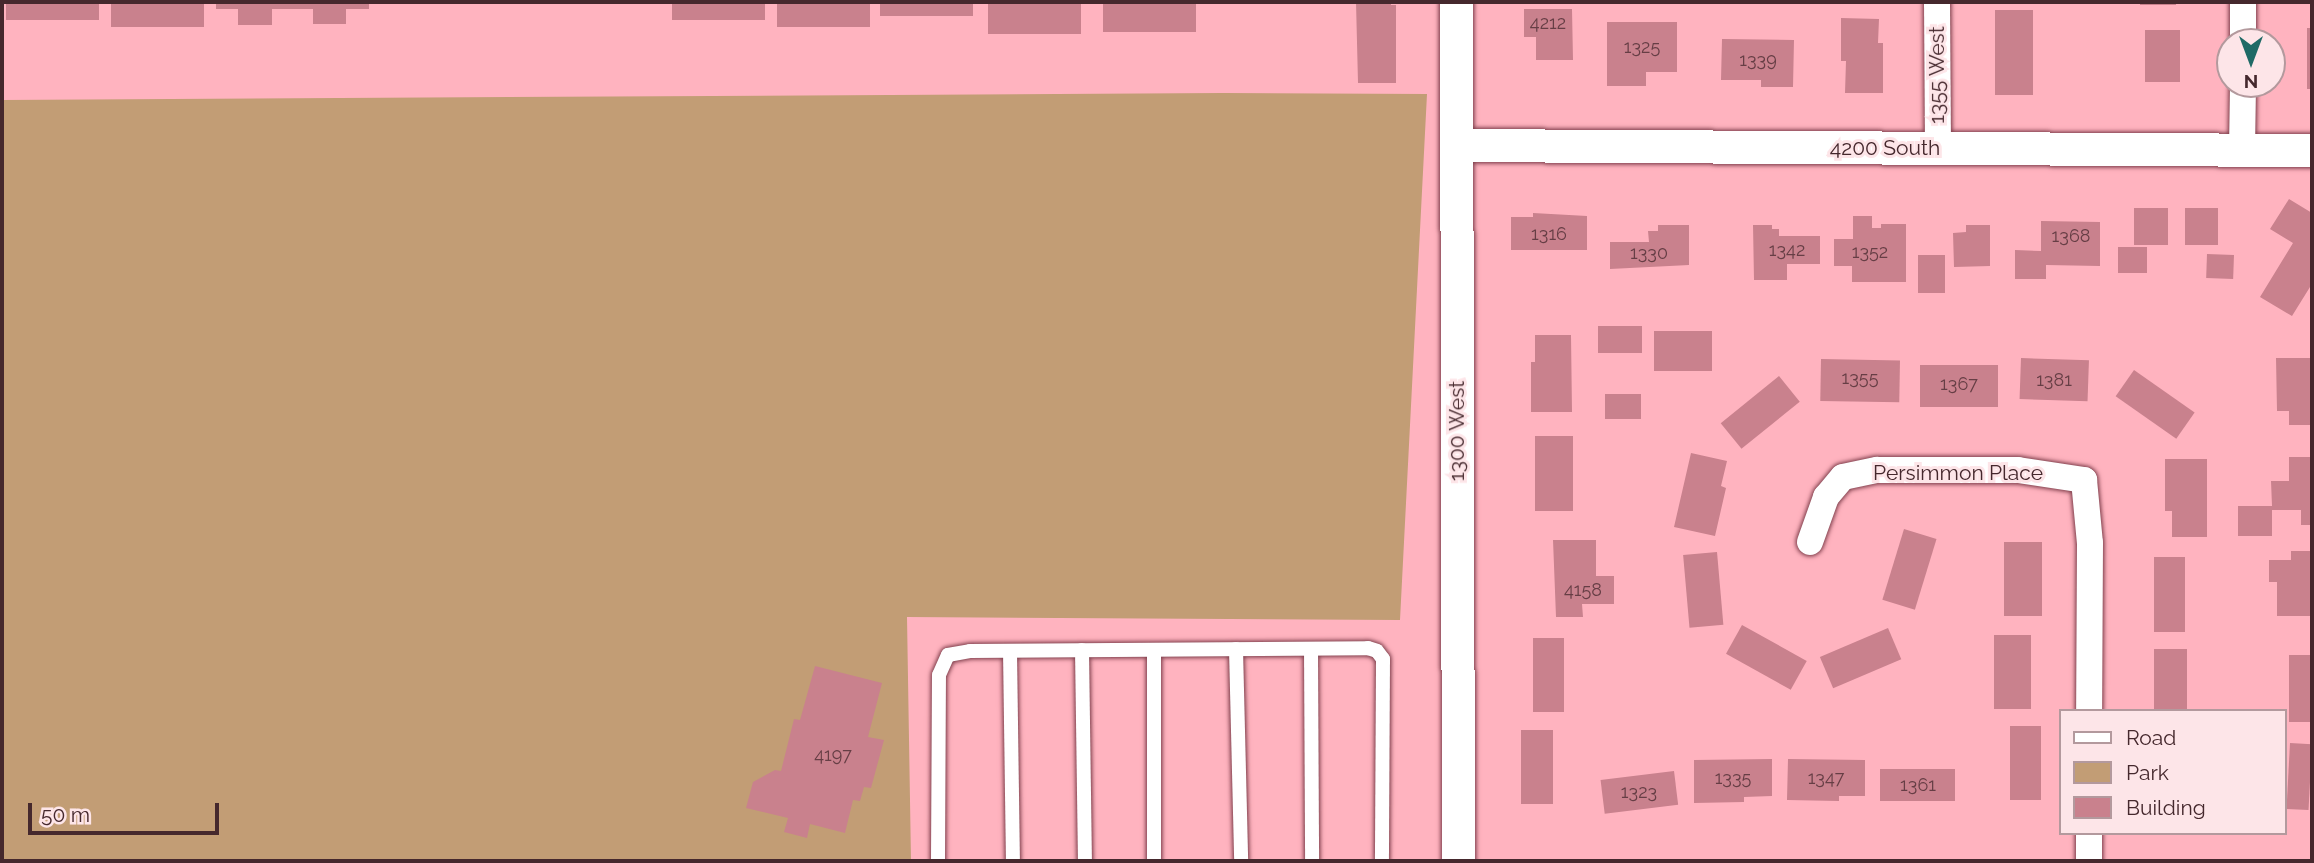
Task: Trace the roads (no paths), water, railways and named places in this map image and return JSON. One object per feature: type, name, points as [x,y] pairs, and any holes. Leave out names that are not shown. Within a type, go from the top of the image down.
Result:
[{"type":"street","name":"1300 West","points":[[1456,2],[1458,861]]},
{"type":"street","name":"1355 West","points":[[1937,2],[1938,149]]},
{"type":"street","points":[[2243,2],[2243,28]]},
{"type":"street","points":[[2242,150],[2243,98]]},
{"type":"street","name":"4200 South","points":[[1458,145],[2312,150]]},
{"type":"street","name":"Persimmon Place","points":[[1810,542],[1826,497],[1843,477],[1877,470],[2018,470],[2084,480],[2090,543],[2089,709]]},
{"type":"street","points":[[2089,835],[2089,861]]},
{"type":"lane","points":[[938,861],[941,665],[948,655],[1010,651],[1368,648],[1377,651],[1383,659],[1381,861]]},
{"type":"lane","points":[[1236,649],[1241,861]]},
{"type":"lane","points":[[1311,649],[1312,861]]},
{"type":"lane","points":[[1082,650],[1085,861]]},
{"type":"lane","points":[[1154,650],[1154,861]]},
{"type":"lane","points":[[1010,651],[1013,861]]}]
